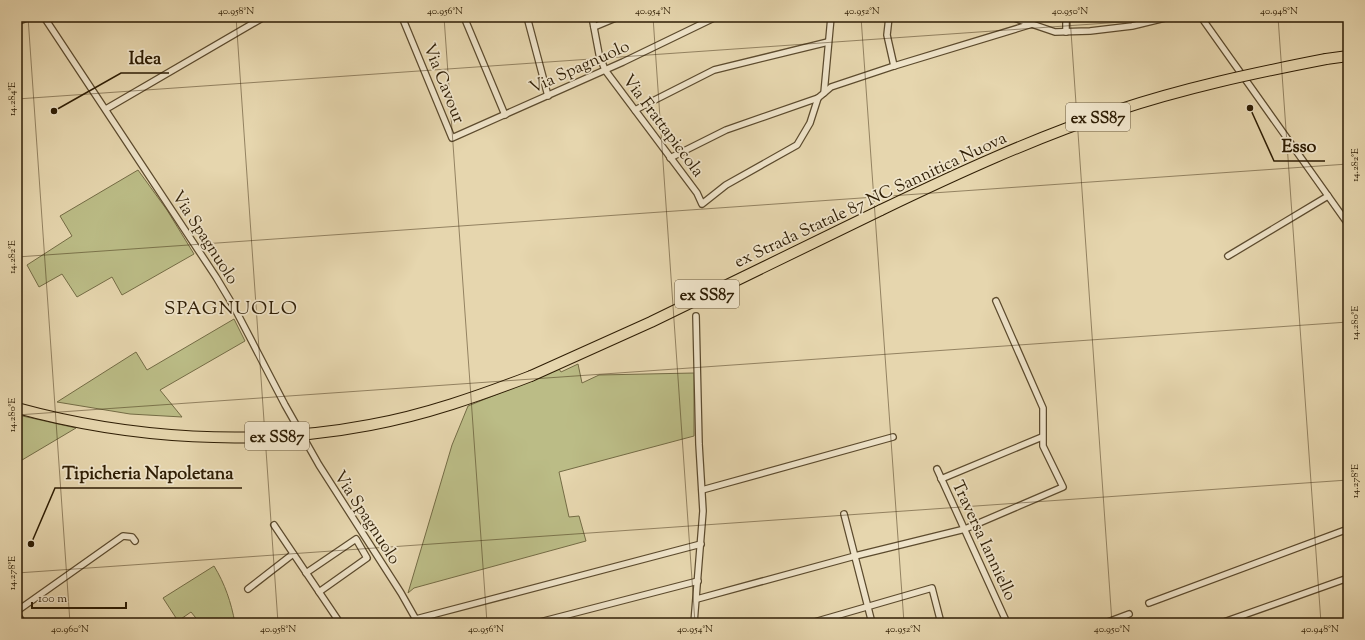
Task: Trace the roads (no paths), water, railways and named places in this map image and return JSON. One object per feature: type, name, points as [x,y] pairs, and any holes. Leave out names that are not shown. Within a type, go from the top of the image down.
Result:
[{"type":"highway","name":"ex Strada Statale 87 NC Sannitica Nuova","points":[[17,408],[74,421],[154,434],[231,438],[316,433],[370,426],[432,410],[480,395],[531,376],[651,322],[977,164],[1055,132],[1115,111],[1184,90],[1252,74],[1348,56]]},
{"type":"street","points":[[17,22],[29,17]]},
{"type":"street","name":"Via Spagnuolo","points":[[44,17],[216,277],[234,307],[285,405],[319,465],[417,621]]},
{"type":"street","points":[[106,109],[264,17]]},
{"type":"street","name":"Via Cavour","points":[[402,17],[452,138]]},
{"type":"street","points":[[464,17],[505,114]]},
{"type":"street","points":[[527,17],[548,96]]},
{"type":"street","name":"Via Frattapiccola","points":[[592,17],[599,54],[605,70],[697,193],[702,204],[726,185],[797,145],[810,123],[818,98]]},
{"type":"street","points":[[594,27],[618,17]]},
{"type":"street","name":"Via Spagnuolo","points":[[452,138],[605,70],[716,17]]},
{"type":"street","points":[[824,93],[831,17]]},
{"type":"street","points":[[889,17],[887,35],[894,66]]},
{"type":"street","points":[[1011,17],[1055,32],[1090,31],[1132,26],[1169,17]]},
{"type":"street","points":[[1066,17],[1066,32]]},
{"type":"street","points":[[1201,17],[1348,224]]},
{"type":"street","points":[[670,158],[726,130],[811,102],[831,87],[1032,24]]},
{"type":"street","points":[[635,110],[714,70],[828,42]]},
{"type":"street","points":[[1228,256],[1328,196]]},
{"type":"street","points":[[697,599],[856,556],[965,529],[1063,486],[1043,446],[1043,408],[996,301]]},
{"type":"street","points":[[694,623],[703,511],[696,316]]},
{"type":"street","points":[[702,490],[893,437]]},
{"type":"street","points":[[941,479],[1042,437]]},
{"type":"street","name":"Traversa Ianniello","points":[[936,469],[965,529],[1007,623]]},
{"type":"street","points":[[844,514],[872,623]]},
{"type":"street","points":[[274,525],[340,623]]},
{"type":"street","points":[[1149,604],[1348,529]]},
{"type":"street","points":[[23,623],[17,613],[123,536],[132,537],[135,541]]},
{"type":"street","points":[[306,573],[356,539],[367,558],[318,592]]},
{"type":"street","points":[[417,621],[701,544]]},
{"type":"street","points":[[248,589],[293,554]]},
{"type":"street","points":[[1221,623],[1348,578]]},
{"type":"street","points":[[536,623],[698,580]]},
{"type":"street","points":[[811,623],[932,588],[941,623]]},
{"type":"street","points":[[1105,623],[1129,614]]},
{"type":"place","name":"Esso","points":[[1250,108]]},
{"type":"place","name":"Idea","points":[[54,111]]},
{"type":"place","name":"Tipicheria Napoletana","points":[[31,544]]},
{"type":"district","name":"SPAGNUOLO","points":[[231,307]]}]
